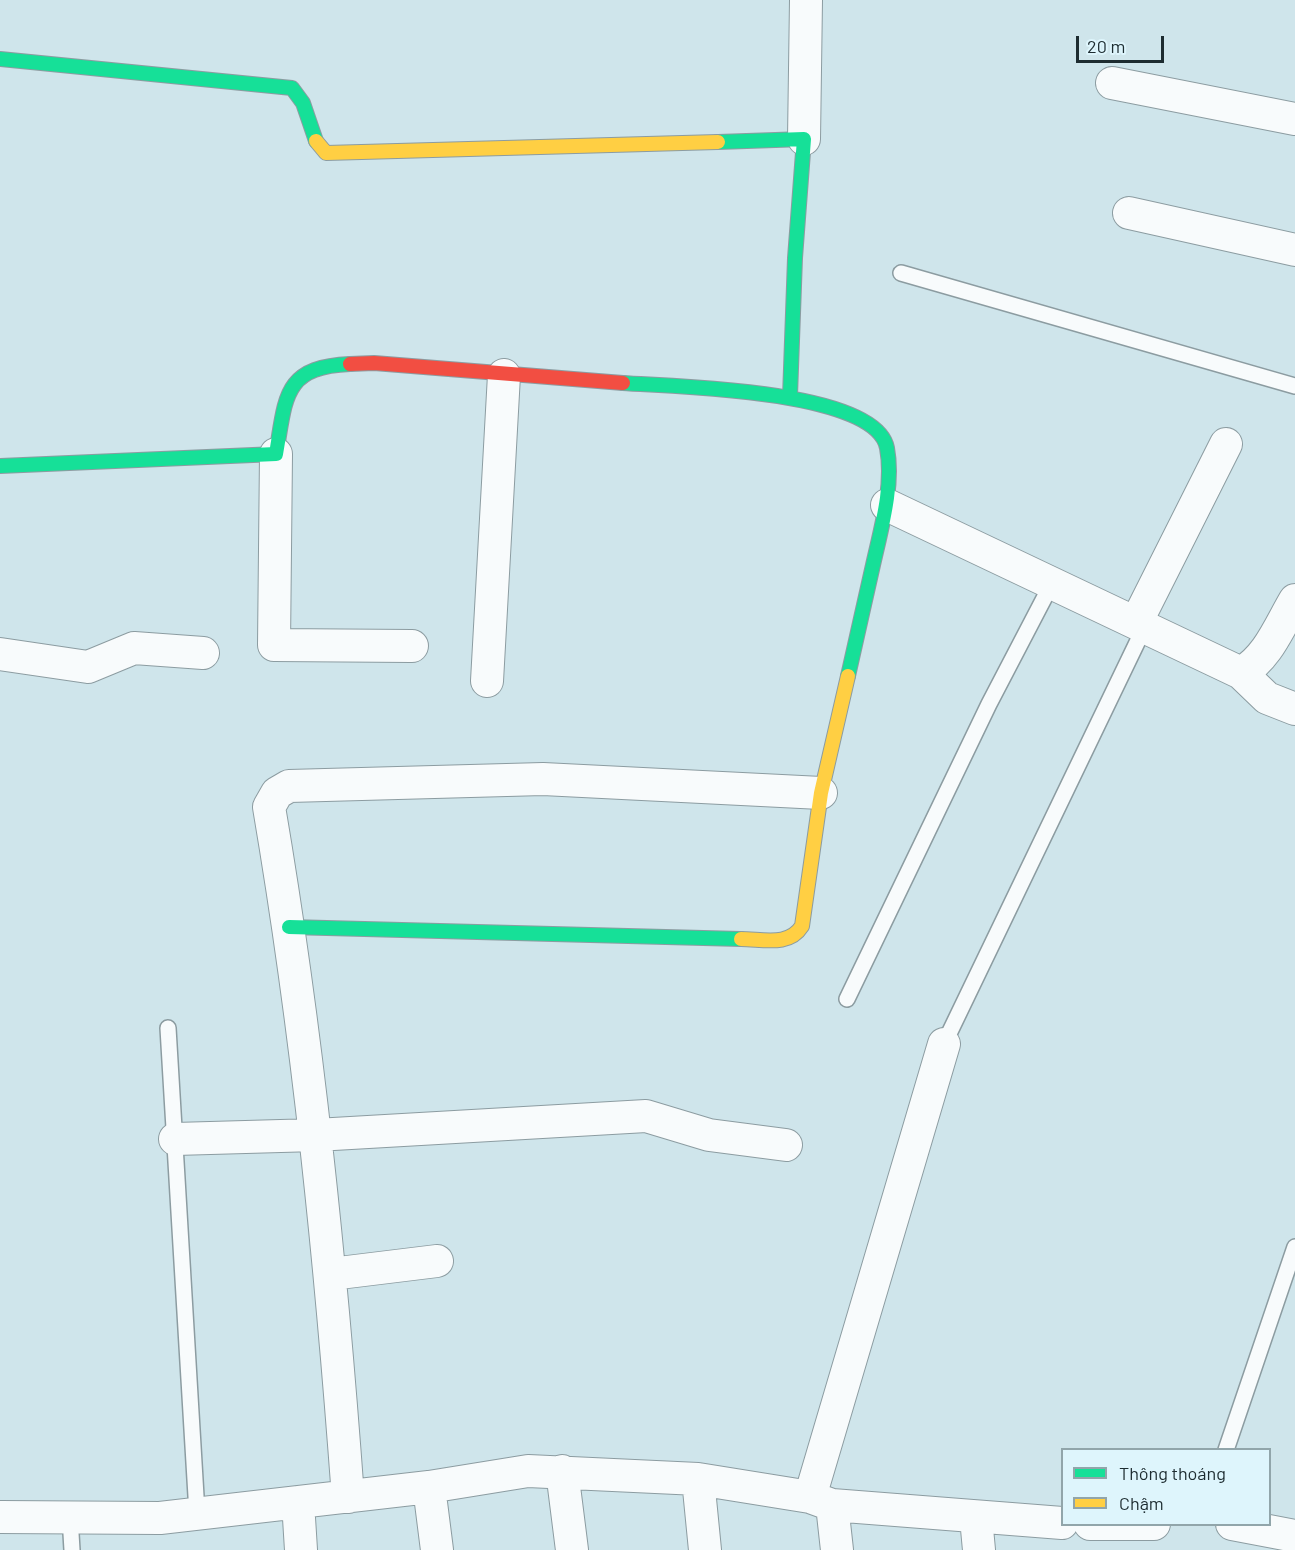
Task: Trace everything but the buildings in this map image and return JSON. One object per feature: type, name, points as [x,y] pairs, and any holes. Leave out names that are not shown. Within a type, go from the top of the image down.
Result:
[{"type":"street","points":[[790,396],[795,258],[804,139],[806,0]]},
{"type":"street","points":[[0,59],[292,88],[300,95],[313,137],[326,153],[804,139]]},
{"type":"street","points":[[1112,83],[1295,119]]},
{"type":"street","points":[[1129,213],[1295,250]]},
{"type":"street","points":[[289,927],[788,940],[802,926],[821,793],[887,505],[887,448],[882,436],[873,427],[834,408],[790,396],[374,363],[316,367],[297,380],[287,403],[276,454],[274,645],[412,646]]},
{"type":"street","points":[[487,681],[504,375]]},
{"type":"street","points":[[1140,624],[1226,444]]},
{"type":"street","points":[[0,466],[276,454]]},
{"type":"street","points":[[887,505],[1241,673],[1267,698],[1295,709]]},
{"type":"street","points":[[1241,673],[1253,666],[1263,655],[1295,600]]},
{"type":"street","points":[[0,654],[88,667],[134,648],[203,653]]},
{"type":"street","points":[[348,1497],[332,1274],[289,927],[269,807],[277,793],[289,786],[543,779],[821,793]]},
{"type":"street","points":[[837,1550],[821,1501],[944,1044]]},
{"type":"street","points":[[175,1139],[316,1135],[646,1116],[709,1135],[786,1145]]},
{"type":"street","points":[[332,1274],[436,1261]]},
{"type":"street","points":[[562,1471],[572,1550]]},
{"type":"street","points":[[0,1517],[160,1518],[429,1487],[504,1473],[562,1471],[698,1479],[821,1501],[976,1518],[1061,1523]]},
{"type":"street","points":[[698,1479],[705,1550]]},
{"type":"street","points":[[429,1487],[437,1550]]},
{"type":"street","points":[[298,1502],[301,1550]]},
{"type":"street","points":[[976,1518],[979,1550]]},
{"type":"street","points":[[1111,1534],[1145,1526]]},
{"type":"street","points":[[1242,1526],[1295,1536]]},
{"type":"lane","points":[[901,273],[1295,386]]},
{"type":"lane","points":[[847,999],[989,704],[1052,585]]},
{"type":"lane","points":[[944,1044],[1140,624]]},
{"type":"lane","points":[[168,1028],[197,1513]]},
{"type":"lane","points":[[1226,1448],[1295,1247]]},
{"type":"lane","points":[[70,1517],[72,1550]]},
{"type":"traffic: fast","points":[[0,59],[292,88],[303,103],[316,141]]},
{"type":"traffic: fast","points":[[718,142],[804,139],[795,258],[790,396]]},
{"type":"traffic: fast","points":[[0,466],[276,454],[286,401],[300,379],[312,371],[328,366],[350,364]]},
{"type":"traffic: fast","points":[[623,383],[770,395],[812,403],[848,414],[875,428],[887,448],[888,492],[848,676]]},
{"type":"traffic: fast","points":[[289,927],[741,939]]},
{"type":"traffic: slow","points":[[316,141],[326,153],[718,142]]},
{"type":"traffic: slow","points":[[741,939],[783,939],[797,933],[802,926],[821,793],[848,676]]},
{"type":"traffic: jam","points":[[350,364],[374,363],[623,383]]}]
